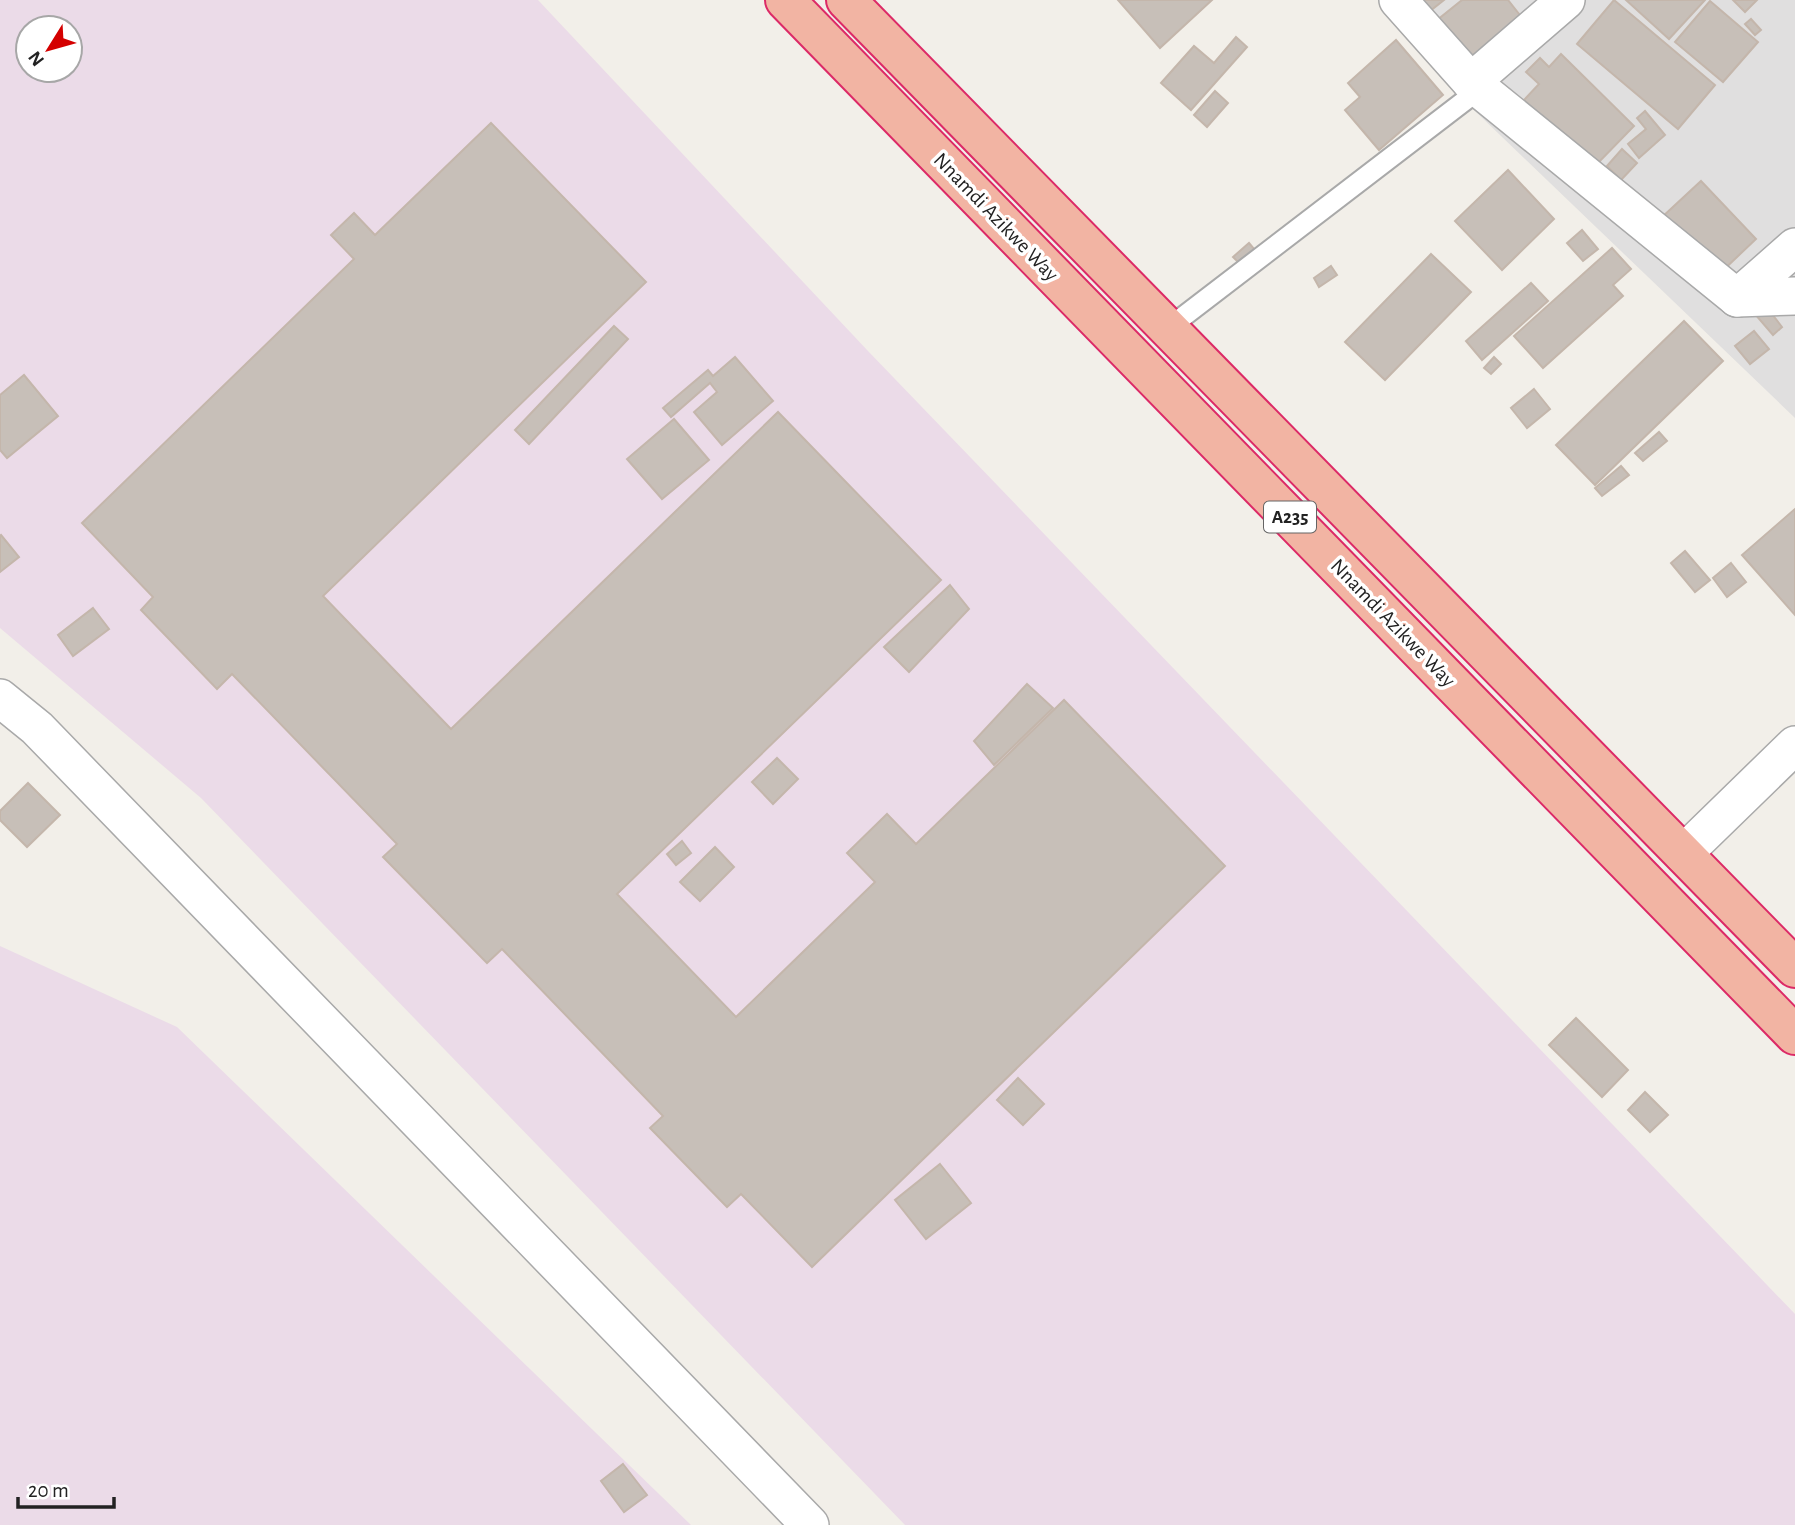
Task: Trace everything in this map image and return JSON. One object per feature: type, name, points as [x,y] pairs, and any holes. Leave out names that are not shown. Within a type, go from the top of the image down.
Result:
[{"type":"highway","name":"Nnamdi Azikwe Way","points":[[785,0],[1795,1035]]},
{"type":"highway","name":"Nnamdi Azikwe Way","points":[[846,0],[1795,968]]},
{"type":"street","points":[[1398,0],[1475,86],[1737,298],[1795,296]]},
{"type":"street","points":[[1475,86],[1566,0]]},
{"type":"street","points":[[1737,298],[1795,247]]},
{"type":"street","points":[[0,698],[47,738],[810,1525]]},
{"type":"street","points":[[1683,854],[1795,745]]},
{"type":"lane","points":[[1167,329],[1475,86]]},
{"type":"shaded area","points":[[0,0],[538,0],[868,351],[1795,1314],[1795,1525],[905,1525],[201,798],[0,628]]},
{"type":"shaded area","points":[[1380,0],[1795,0],[1795,418],[1474,110]]},
{"type":"shaded area","points":[[0,946],[177,1027],[691,1525],[0,1525]]},
{"type":"building","points":[[1118,0],[1212,0],[1160,48]]},
{"type":"building","points":[[1422,0],[1444,0],[1430,11]]},
{"type":"building","points":[[1462,0],[1508,0],[1523,19],[1470,62],[1436,21]]},
{"type":"building","points":[[1614,0],[1715,85],[1678,129],[1577,44]]},
{"type":"building","points":[[1626,0],[1705,0],[1669,39]]},
{"type":"building","points":[[1733,0],[1757,0],[1745,12]]},
{"type":"building","points":[[1710,1],[1758,42],[1723,82],[1675,42]]},
{"type":"building","points":[[1751,19],[1761,30],[1755,35],[1745,24]]},
{"type":"building","points":[[1236,37],[1247,47],[1191,110],[1161,83],[1194,46],[1214,63]]},
{"type":"building","points":[[1396,40],[1443,95],[1379,150],[1345,110],[1360,97],[1348,83]]},
{"type":"building","points":[[1561,54],[1634,126],[1593,168],[1524,100],[1539,84],[1526,72],[1540,58],[1549,67]]},
{"type":"building","points":[[1215,91],[1228,103],[1207,127],[1194,115]]},
{"type":"building","points":[[1645,111],[1665,135],[1639,158],[1628,144],[1646,129],[1637,118]]},
{"type":"building","points":[[491,123],[646,282],[323,596],[451,729],[778,412],[941,580],[617,894],[736,1017],[875,882],[847,853],[887,814],[916,844],[1064,700],[1225,866],[812,1267],[741,1194],[727,1207],[650,1128],[663,1116],[502,949],[487,963],[383,857],[397,844],[232,674],[217,689],[141,610],[153,597],[82,523],[354,259],[331,235],[354,213],[375,235]]},
{"type":"building","points":[[1622,149],[1637,163],[1621,180],[1607,166]]},
{"type":"building","points":[[1508,170],[1554,219],[1502,270],[1455,221]]},
{"type":"building","points":[[1701,181],[1756,239],[1717,276],[1661,218]]},
{"type":"building","points":[[1582,230],[1598,249],[1583,261],[1567,243]]},
{"type":"building","points":[[1249,243],[1255,250],[1239,263],[1233,257]]},
{"type":"building","points":[[1612,248],[1631,269],[1613,285],[1623,296],[1543,368],[1514,336]]},
{"type":"building","points":[[1431,254],[1471,292],[1385,380],[1345,342]]},
{"type":"building","points":[[1331,266],[1337,275],[1319,287],[1314,278]]},
{"type":"building","points":[[1531,283],[1548,301],[1482,360],[1466,341]]},
{"type":"building","points":[[1765,305],[1782,327],[1773,335],[1754,313]]},
{"type":"building","points":[[1684,321],[1723,361],[1595,485],[1556,445]]},
{"type":"building","points":[[614,326],[628,339],[529,444],[515,430]]},
{"type":"building","points":[[1754,331],[1769,349],[1750,364],[1735,346]]},
{"type":"building","points":[[735,357],[773,401],[722,445],[694,412],[717,392],[710,383],[671,417],[663,408],[708,370],[713,376]]},
{"type":"building","points":[[1494,357],[1501,364],[1491,374],[1484,368]]},
{"type":"building","points":[[24,375],[58,416],[7,458],[0,450],[0,395]]},
{"type":"building","points":[[1534,389],[1550,409],[1527,428],[1511,408]]},
{"type":"building","points":[[674,419],[709,460],[662,499],[627,459]]},
{"type":"building","points":[[1659,432],[1667,441],[1643,461],[1635,453]]},
{"type":"building","points":[[1621,466],[1629,475],[1602,496],[1595,488]]},
{"type":"building","points":[[1795,509],[1795,615],[1742,555]]},
{"type":"building","points":[[0,536],[19,557],[0,572]]},
{"type":"building","points":[[1685,551],[1710,580],[1695,592],[1671,563]]},
{"type":"building","points":[[1731,563],[1746,582],[1727,597],[1713,578]]},
{"type":"building","points":[[950,585],[969,609],[909,672],[884,647]]},
{"type":"building","points":[[93,608],[109,629],[73,656],[58,635]]},
{"type":"building","points":[[1027,684],[1053,708],[994,765],[974,741]]},
{"type":"building","points":[[777,758],[798,779],[773,804],[752,782]]},
{"type":"building","points":[[28,783],[60,815],[27,847],[0,820],[0,811]]},
{"type":"building","points":[[682,841],[691,853],[676,865],[667,854]]},
{"type":"building","points":[[715,847],[734,867],[700,901],[680,882]]},
{"type":"building","points":[[1576,1018],[1628,1070],[1602,1097],[1549,1045]]},
{"type":"building","points":[[1018,1078],[1044,1104],[1023,1125],[997,1100]]},
{"type":"building","points":[[1645,1092],[1668,1115],[1650,1132],[1628,1110]]},
{"type":"building","points":[[940,1164],[971,1203],[926,1239],[895,1200]]},
{"type":"building","points":[[623,1464],[647,1495],[624,1512],[601,1481]]}]
